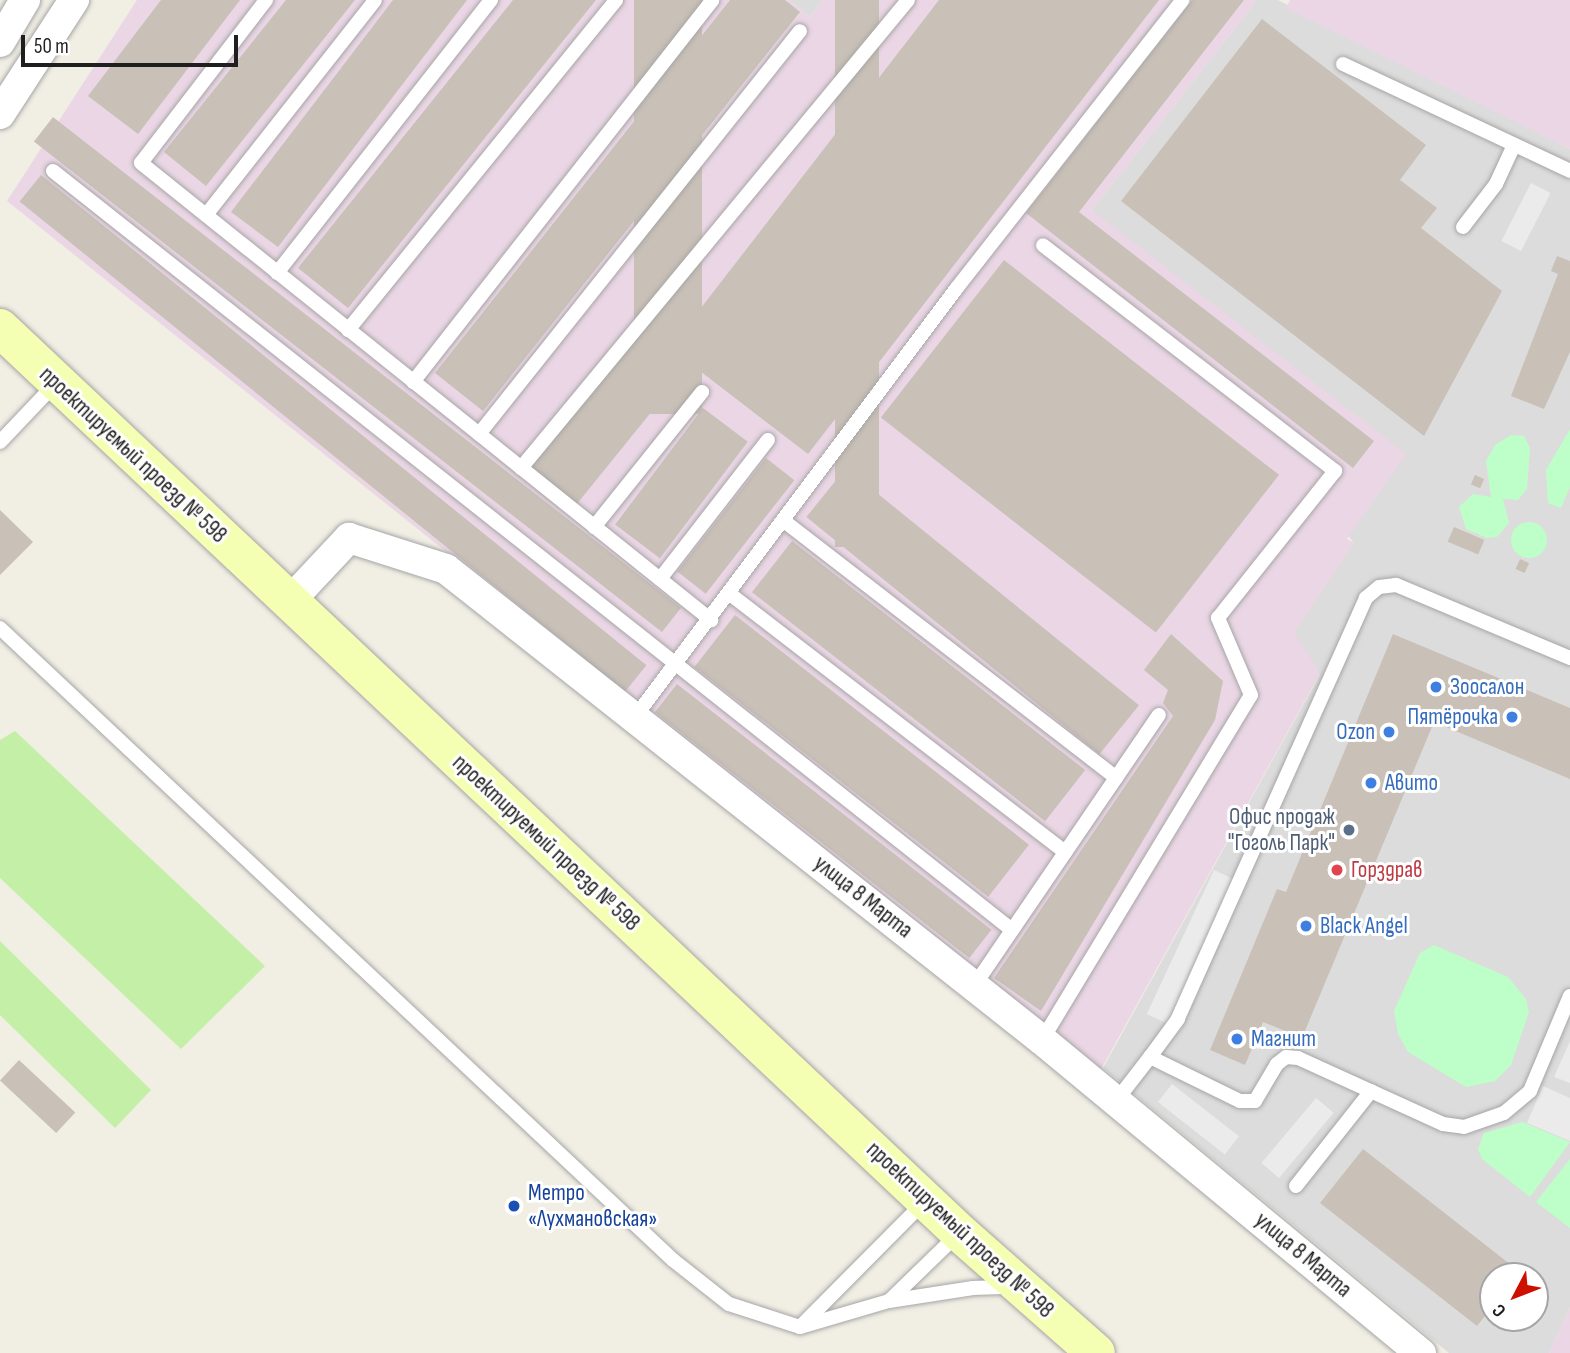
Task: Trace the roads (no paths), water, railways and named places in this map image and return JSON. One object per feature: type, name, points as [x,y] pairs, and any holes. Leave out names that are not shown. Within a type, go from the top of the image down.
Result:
[{"type":"street","points":[[0,42],[25,0]]},
{"type":"street","points":[[0,114],[74,0]]},
{"type":"street","name":"проектируемый проезд № 598","points":[[0,328],[960,1233],[1096,1353]]},
{"type":"street","name":"улица 8 Марта","points":[[289,602],[349,538],[446,569],[1042,1040],[1421,1353]]},
{"type":"lane","points":[[266,0],[141,163],[711,620]]},
{"type":"lane","points":[[206,215],[375,0]]},
{"type":"lane","points":[[277,273],[491,0]]},
{"type":"lane","points":[[348,330],[616,0]]},
{"type":"lane","points":[[413,382],[712,0]]},
{"type":"lane","points":[[521,468],[908,0]]},
{"type":"lane","points":[[635,717],[711,620],[956,289],[1183,0]]},
{"type":"lane","points":[[479,434],[800,31]]},
{"type":"lane","points":[[1343,64],[1570,171]]},
{"type":"lane","points":[[1463,227],[1496,184],[1514,145]]},
{"type":"lane","points":[[53,171],[1012,930]]},
{"type":"lane","points":[[1042,1040],[1251,695],[1218,618],[1335,471],[1043,245]]},
{"type":"lane","points":[[0,442],[56,383]]},
{"type":"lane","points":[[594,527],[702,392]]},
{"type":"lane","points":[[660,579],[768,440]]},
{"type":"lane","points":[[784,521],[1116,778]]},
{"type":"lane","points":[[1116,1101],[1178,1019],[1366,598],[1379,587],[1396,585],[1570,659]]},
{"type":"lane","points":[[730,594],[1065,852]]},
{"type":"lane","points":[[0,628],[673,1260],[729,1304],[800,1327],[889,1301],[973,1288],[1019,1287]]},
{"type":"lane","points":[[974,986],[1159,715]]},
{"type":"lane","points":[[1150,1057],[1240,1101],[1255,1101],[1286,1057],[1298,1058],[1443,1124],[1464,1127],[1486,1122],[1517,1104],[1530,1091],[1570,996]]},
{"type":"lane","points":[[1296,1186],[1371,1091]]},
{"type":"lane","points":[[800,1327],[926,1200]]},
{"type":"lane","points":[[889,1301],[960,1233]]},
{"type":"place","name":"Зоосалон","points":[[1436,687]]},
{"type":"place","name":"Пятёрочка","points":[[1512,717]]},
{"type":"place","name":"Ozon","points":[[1389,732]]},
{"type":"place","name":"Авито","points":[[1371,783]]},
{"type":"place","name":"Офис продаж \"Гоголь Парк\"","points":[[1349,830]]},
{"type":"place","name":"Горздрав","points":[[1337,870]]},
{"type":"place","name":"Black Angel","points":[[1306,926]]},
{"type":"place","name":"Магнит","points":[[1237,1039]]},
{"type":"place","name":"Метро «Лухмановская»","points":[[514,1206]]}]
